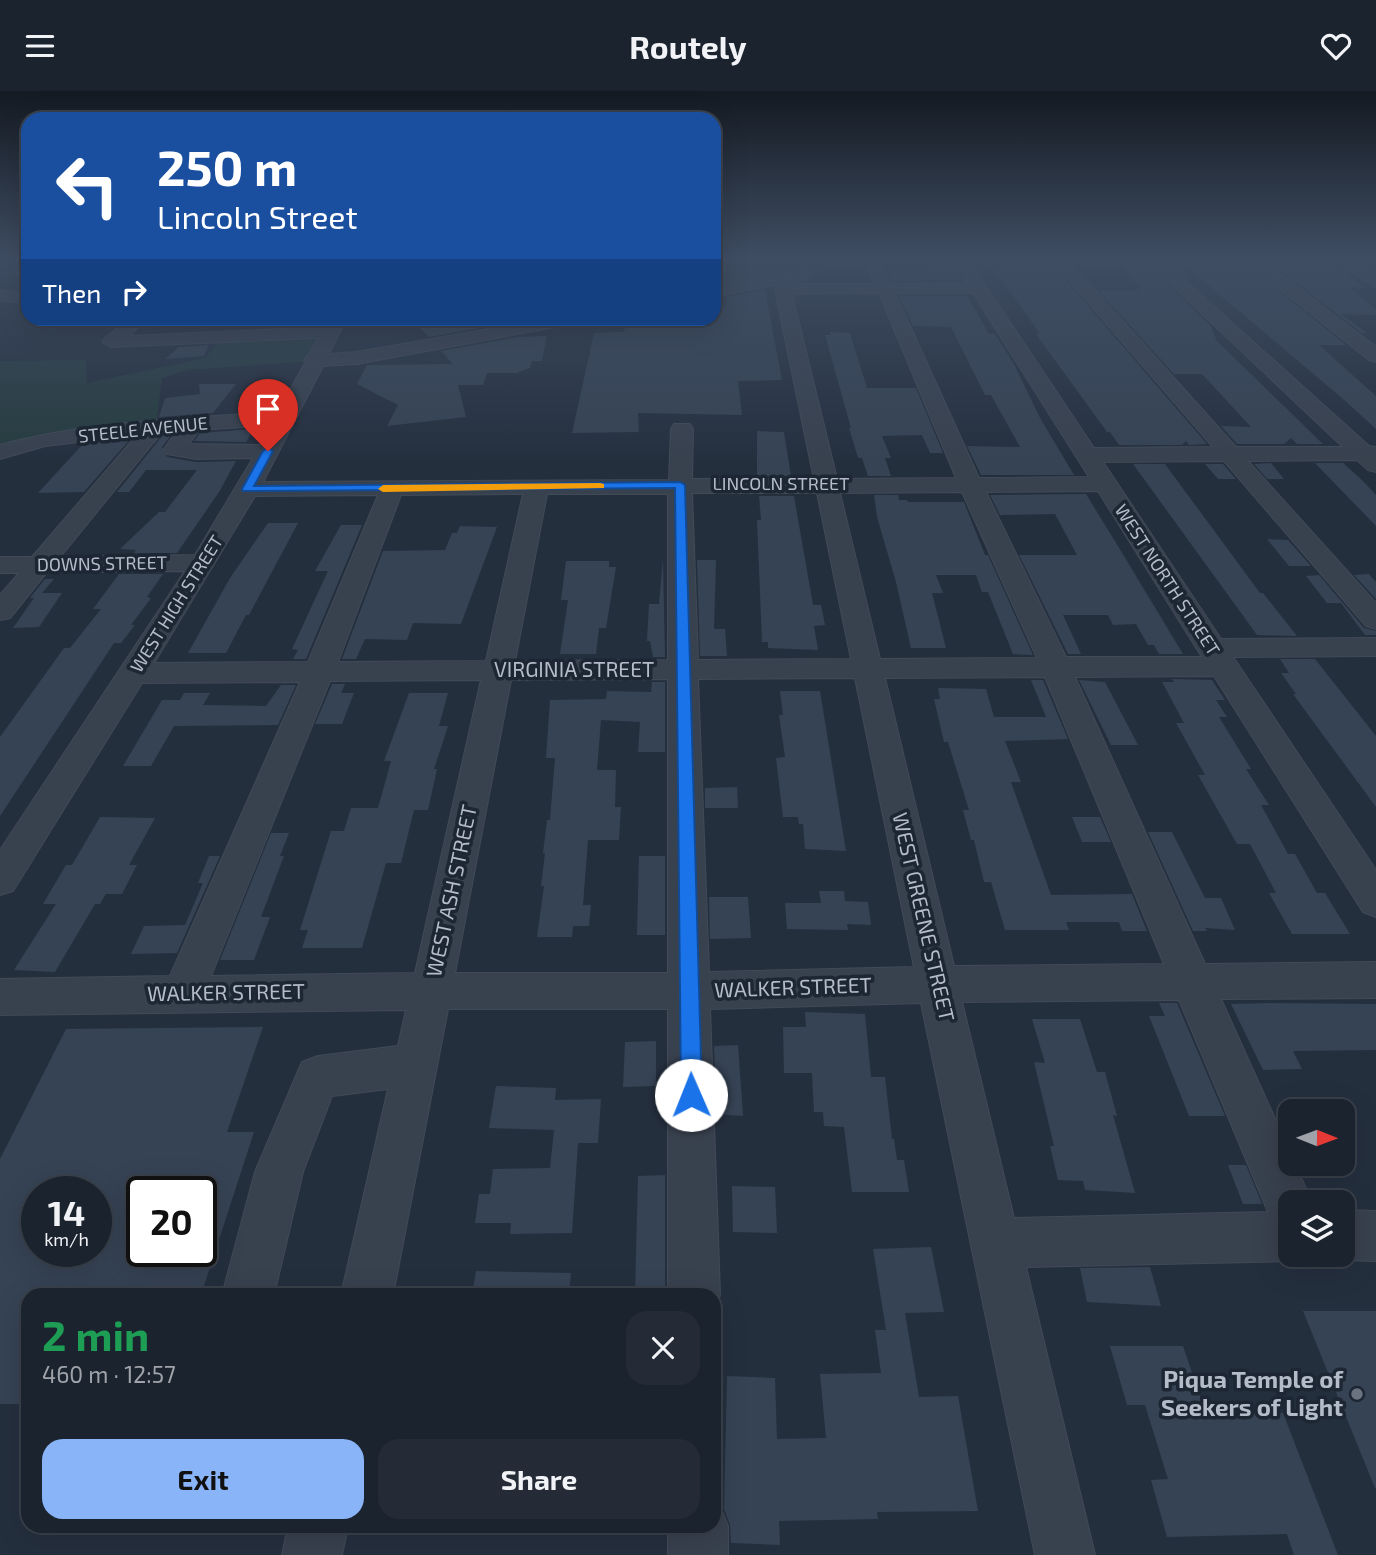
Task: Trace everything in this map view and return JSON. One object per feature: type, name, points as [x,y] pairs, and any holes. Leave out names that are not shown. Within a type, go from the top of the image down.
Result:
[{"type":"street","points":[[129,326],[111,342],[222,338],[323,326]]},
{"type":"street","points":[[222,338],[232,326]]},
{"type":"street","name":"WEST HIGH STREET","points":[[0,880],[203,563],[268,451],[333,326]]},
{"type":"street","points":[[313,362],[357,358],[531,326]]},
{"type":"street","name":"WEST GREENE STREET","points":[[791,326],[1065,1555]]},
{"type":"street","points":[[903,326],[970,484],[1056,668],[1283,1190]]},
{"type":"street","name":"WEST NORTH STREET","points":[[1003,326],[1376,901]]},
{"type":"street","points":[[1118,326],[1376,620]]},
{"type":"street","points":[[1227,326],[1372,457]]},
{"type":"street","points":[[1338,326],[1376,356]]},
{"type":"street","name":"STEELE AVENUE","points":[[1,452],[44,440],[156,426],[286,418]]},
{"type":"street","points":[[192,424],[175,449],[196,452],[268,451]]},
{"type":"street","points":[[0,611],[156,426]]},
{"type":"street","points":[[682,429],[680,485],[694,1288]]},
{"type":"street","points":[[1087,455],[1372,457]]},
{"type":"street","name":"LINCOLN STREET","points":[[247,489],[826,483],[1105,484]]},
{"type":"street","name":"WEST ASH STREET","points":[[368,1288],[537,487]]},
{"type":"street","points":[[183,993],[320,670],[392,489]]},
{"type":"street","name":"DOWNS STREET","points":[[0,565],[203,563]]},
{"type":"street","name":"VIRGINIA STREET","points":[[133,673],[1056,668],[1376,647]]},
{"type":"street","name":"WALKER STREET","points":[[0,997],[183,993],[690,991],[938,984],[1376,980]]},
{"type":"street","points":[[250,1288],[279,1172],[318,1077],[415,1065]]},
{"type":"street","points":[[996,1243],[1278,1235]]},
{"type":"street","points":[[1355,1235],[1376,1236]]},
{"type":"street","points":[[698,1533],[698,1555]]},
{"type":"green space","points":[[330,332],[313,361],[188,370],[162,378],[156,426],[0,452],[0,361],[86,360],[87,383],[205,358],[222,338]]},
{"type":"building","points":[[419,326],[489,326],[429,337]]},
{"type":"building","points":[[625,326],[772,326],[782,380],[738,381],[742,415],[638,413],[639,432],[572,433],[594,333],[624,332]]},
{"type":"building","points":[[925,326],[985,326],[989,334],[995,334],[1074,475],[981,475],[967,446],[1020,447],[991,395],[985,395],[951,327]]},
{"type":"building","points":[[1105,326],[1207,444],[1189,445],[1186,441],[1182,445],[1119,445],[1036,334],[1039,334],[1036,328]]},
{"type":"building","points":[[1131,326],[1211,326],[1217,341],[1323,444],[1297,444],[1291,438],[1284,444],[1237,444],[1221,426],[1251,427],[1202,374],[1174,374]]},
{"type":"building","points":[[1257,326],[1323,326],[1346,345],[1319,345],[1376,396],[1376,429]]},
{"type":"building","points":[[1353,326],[1367,333],[1362,333]]},
{"type":"building","points":[[830,332],[850,333],[867,388],[916,388],[943,453],[930,453],[922,435],[882,436],[891,458],[885,458],[891,476],[868,476],[862,458],[858,458],[849,428],[825,335],[830,335]]},
{"type":"building","points":[[547,336],[542,361],[532,361],[530,368],[516,373],[487,373],[483,385],[458,385],[466,417],[387,426],[398,405],[357,384],[367,365],[453,364],[441,351],[518,337]]},
{"type":"building","points":[[209,345],[204,356],[165,359],[179,347]]},
{"type":"building","points":[[199,384],[236,384],[213,413],[159,417],[165,398],[200,394]]},
{"type":"building","points":[[254,429],[246,442],[194,441],[200,433]]},
{"type":"building","points":[[757,431],[784,432],[791,476],[757,476]]},
{"type":"building","points":[[172,434],[162,447],[167,457],[196,462],[236,461],[219,492],[177,553],[134,553],[136,550],[120,549],[159,512],[165,512],[197,470],[146,470],[129,492],[117,492],[163,435]]},
{"type":"building","points":[[131,438],[84,492],[38,493],[83,444]]},
{"type":"building","points":[[1271,463],[1284,479],[1267,479],[1254,464]]},
{"type":"building","points":[[1315,463],[1343,463],[1362,480],[1376,495],[1376,526]]},
{"type":"building","points":[[1133,464],[1165,464],[1260,593],[1263,593],[1297,636],[1257,635]]},
{"type":"building","points":[[1205,464],[1223,464],[1236,479],[1218,479]]},
{"type":"building","points":[[1086,494],[1183,654],[1159,654],[1154,645],[1148,645],[1136,624],[1113,625],[1108,615],[1063,615],[1081,654],[1068,654],[1019,555],[1077,555],[1055,514],[1000,515],[990,495]]},
{"type":"building","points":[[874,495],[898,495],[899,500],[908,502],[964,502],[985,555],[988,555],[1033,655],[1013,654],[988,592],[982,592],[976,575],[936,575],[943,593],[932,593],[946,648],[911,648],[877,517]]},
{"type":"building","points":[[759,496],[794,496],[813,605],[821,605],[825,625],[814,626],[818,650],[768,648],[768,642],[762,642],[757,520],[761,520]]},
{"type":"building","points":[[268,523],[298,523],[226,653],[188,653],[230,578]]},
{"type":"building","points":[[341,525],[362,525],[306,659],[293,659],[298,650],[292,649],[328,571],[315,571]]},
{"type":"building","points":[[460,526],[497,527],[461,624],[413,623],[407,640],[365,639],[356,659],[342,659],[383,551],[445,550],[452,533],[457,533]]},
{"type":"building","points":[[1267,539],[1288,540],[1311,566],[1289,566]]},
{"type":"building","points":[[663,559],[665,657],[653,657],[650,641],[647,641],[649,604],[659,604]]},
{"type":"building","points":[[697,560],[716,560],[714,629],[725,629],[727,656],[700,656]]},
{"type":"building","points":[[566,561],[609,561],[609,567],[616,567],[606,628],[599,628],[596,654],[560,654],[568,600],[561,600]]},
{"type":"building","points":[[119,574],[163,574],[147,597],[151,598],[131,625],[135,625],[121,643],[114,643],[0,816],[0,737],[64,648],[70,648],[101,609],[93,609]]},
{"type":"building","points":[[1369,574],[1376,582],[1376,599],[1354,575]]},
{"type":"building","points":[[1319,575],[1364,628],[1376,631],[1376,635],[1365,635],[1341,603],[1327,603],[1306,576]]},
{"type":"building","points":[[45,579],[54,579],[42,593],[62,593],[39,627],[13,628],[34,598],[30,598]]},
{"type":"building","points":[[1280,659],[1315,659],[1376,736],[1376,807],[1293,694],[1296,694],[1281,673],[1289,673]]},
{"type":"building","points":[[1172,679],[1212,680],[1225,700],[1216,700],[1227,717],[1219,717],[1251,769],[1246,769],[1269,805],[1261,805],[1288,854],[1295,854],[1317,893],[1325,893],[1350,934],[1292,934],[1269,893],[1276,893],[1250,844],[1237,844],[1198,775],[1205,775],[1176,723],[1184,723],[1162,682],[1174,682]]},
{"type":"building","points":[[1031,680],[1043,680],[1068,739],[1005,741],[1021,782],[1011,782],[1051,895],[1132,894],[1147,931],[1122,931],[1119,922],[1066,922],[1069,930],[1005,930],[991,882],[984,882],[974,840],[971,840],[963,810],[969,810],[948,742],[944,742],[934,699],[940,699],[938,688],[986,689],[994,717],[1046,717]]},
{"type":"building","points":[[1079,680],[1105,682],[1138,745],[1111,745]]},
{"type":"building","points":[[652,682],[665,682],[665,752],[638,752],[640,722],[601,720],[597,770],[616,770],[615,807],[621,807],[619,840],[588,840],[583,905],[591,905],[589,926],[573,926],[572,937],[537,937],[544,886],[541,886],[543,853],[547,820],[550,820],[555,758],[546,758],[550,700],[606,699],[607,691],[651,692]]},
{"type":"building","points":[[332,684],[345,684],[341,693],[354,693],[342,724],[315,724]]},
{"type":"building","points":[[281,685],[296,685],[278,725],[174,726],[151,766],[123,766],[162,700],[180,700],[184,693],[210,693],[203,705],[266,706]]},
{"type":"building","points":[[780,691],[820,691],[846,851],[805,849],[803,824],[799,824],[798,817],[783,817],[776,758],[785,757],[779,715],[783,715]]},
{"type":"building","points":[[409,693],[448,693],[439,726],[448,726],[434,769],[437,769],[428,810],[414,810],[401,863],[386,863],[362,948],[302,948],[308,930],[300,930],[331,831],[344,831],[351,808],[378,808],[391,761],[384,761]]},
{"type":"building","points":[[737,787],[738,808],[705,808],[705,788]]},
{"type":"building","points":[[100,817],[155,818],[129,865],[137,865],[122,894],[106,894],[100,904],[95,904],[55,972],[14,970],[56,904],[43,904],[66,865],[72,865]]},
{"type":"building","points":[[1072,817],[1100,817],[1111,842],[1082,842]]},
{"type":"building","points":[[1148,832],[1172,832],[1205,898],[1221,898],[1235,930],[1205,928],[1207,931],[1193,931]]},
{"type":"building","points":[[271,833],[289,833],[280,856],[284,856],[261,917],[270,917],[254,960],[220,960]]},
{"type":"building","points":[[209,856],[220,856],[177,953],[131,954],[144,926],[185,925],[203,883],[198,883]]},
{"type":"building","points":[[639,856],[665,856],[665,935],[637,935]]},
{"type":"building","points":[[819,891],[844,891],[845,901],[868,902],[871,925],[847,924],[848,930],[787,929],[785,903],[821,903]]},
{"type":"building","points":[[709,897],[748,897],[751,938],[710,939]]},
{"type":"building","points":[[1159,1003],[1177,1003],[1225,1116],[1189,1116],[1149,1016],[1165,1016]]},
{"type":"building","points":[[1231,1004],[1376,1004],[1376,1050],[1293,1051],[1302,1069],[1263,1070]]},
{"type":"building","points":[[805,1012],[865,1014],[871,1077],[885,1077],[892,1139],[897,1160],[904,1160],[909,1192],[852,1192],[844,1127],[824,1126],[823,1112],[814,1112],[812,1073],[784,1073],[783,1027],[806,1027]]},
{"type":"building","points":[[1032,1019],[1080,1019],[1097,1072],[1105,1072],[1117,1116],[1113,1115],[1135,1193],[1085,1190],[1083,1181],[1058,1180],[1050,1146],[1054,1146],[1034,1062],[1045,1063]]},
{"type":"building","points":[[263,1027],[227,1132],[254,1132],[217,1246],[217,1176],[126,1176],[126,1267],[210,1267],[203,1288],[21,1288],[21,1404],[0,1404],[0,1159],[66,1029]]},
{"type":"building","points":[[656,1041],[656,1086],[623,1087],[625,1042]]},
{"type":"building","points":[[738,1045],[743,1116],[716,1114],[714,1046]]},
{"type":"building","points":[[496,1086],[556,1088],[555,1100],[601,1099],[598,1143],[578,1143],[572,1233],[510,1234],[511,1223],[475,1223],[479,1194],[490,1194],[493,1169],[550,1168],[554,1130],[489,1128]]},
{"type":"building","points":[[1228,1165],[1246,1165],[1262,1204],[1243,1204]]},
{"type":"building","points":[[665,1175],[665,1288],[635,1288],[638,1176]]},
{"type":"building","points":[[732,1186],[775,1187],[777,1233],[733,1232]]},
{"type":"building","points":[[931,1247],[944,1312],[905,1313],[919,1397],[958,1396],[978,1511],[877,1512],[878,1519],[779,1521],[780,1545],[731,1543],[730,1525],[724,1509],[727,1376],[775,1378],[777,1439],[826,1438],[820,1374],[881,1373],[875,1330],[886,1330],[873,1249]]},
{"type":"building","points":[[1150,1267],[1161,1306],[1087,1302],[1080,1268]]},
{"type":"building","points":[[476,1271],[571,1273],[570,1288],[473,1288]]},
{"type":"building","name":"Piqua Temple of Seekers of Light","points":[[1303,1311],[1376,1311],[1376,1488],[1375,1488]]},
{"type":"building","points":[[1110,1346],[1183,1346],[1206,1414],[1283,1413],[1338,1555],[1294,1555],[1287,1534],[1167,1537],[1151,1480],[1168,1479],[1145,1405],[1127,1405]]},
{"type":"slow traffic","points":[[383,489],[600,486]]},
{"type":"place","name":"Piqua Temple of Seekers of Light","points":[[1357,1394]]},
{"type":"route","points":[[268,451],[247,489],[680,485],[691,1095]]}]
